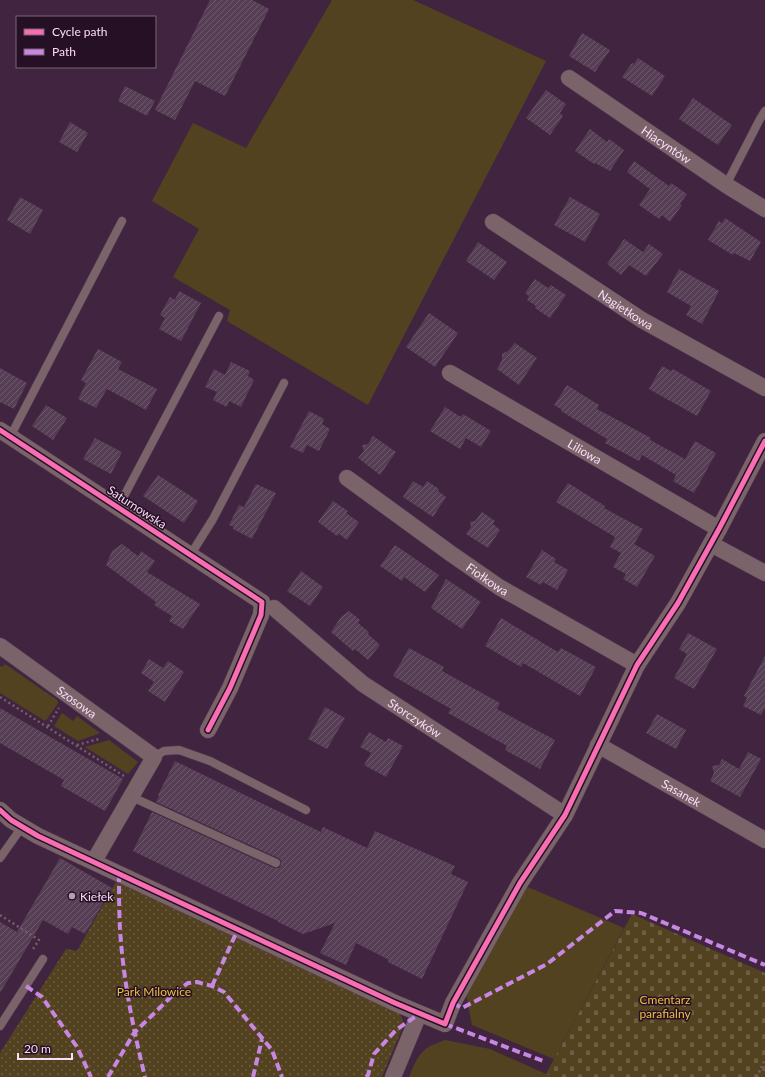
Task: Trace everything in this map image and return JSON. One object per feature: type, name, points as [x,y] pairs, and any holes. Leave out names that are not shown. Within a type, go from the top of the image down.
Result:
[{"type":"street","name":"Hiacyntów","points":[[569,78],[726,185],[765,209]]},
{"type":"street","name":"Nagietkowa","points":[[493,222],[642,320],[765,388]]},
{"type":"street","name":"Liliowa","points":[[450,373],[719,529]]},
{"type":"street","name":"Saturnowska","points":[[5,433],[268,605]]},
{"type":"street","points":[[0,810],[11,820],[38,836],[419,1014],[445,1024],[453,1003],[520,883],[565,815],[637,665],[678,603],[765,441]]},
{"type":"street","name":"Fiołkowa","points":[[347,478],[499,587],[637,665]]},
{"type":"street","points":[[711,544],[765,573]]},
{"type":"street","points":[[208,730],[230,688],[261,615],[268,605]]},
{"type":"street","name":"Storczyków","points":[[268,605],[363,684],[565,815]]},
{"type":"street","name":"Szosowa","points":[[0,646],[154,757]]},
{"type":"street","name":"Sasanek","points":[[598,745],[765,840]]},
{"type":"street","points":[[94,862],[154,757]]},
{"type":"street","points":[[393,1077],[419,1014]]},
{"type":"lane","points":[[726,185],[765,111]]},
{"type":"lane","points":[[5,433],[122,221]]},
{"type":"lane","points":[[116,506],[122,498],[219,316]]},
{"type":"lane","points":[[191,554],[213,519],[284,383]]},
{"type":"lane","points":[[154,757],[164,750],[179,750],[210,761],[306,810]]},
{"type":"lane","points":[[135,791],[276,863]]},
{"type":"lane","points":[[0,858],[22,826]]},
{"type":"lane","points":[[0,1026],[43,959]]},
{"type":"path","points":[[0,697],[135,791]]},
{"type":"path","points":[[0,915],[39,940],[32,951]]},
{"type":"path","points":[[757,1077],[765,1059]]},
{"type":"green space","points":[[332,0],[413,0],[546,61],[368,405],[227,321],[230,310],[173,277],[199,229],[152,201],[193,123],[246,148]]},
{"type":"green space","points":[[5,664],[57,700],[58,703],[45,721],[0,693],[0,666],[2,667]]},
{"type":"green space","points":[[62,713],[73,721],[77,716],[100,733],[78,741],[54,726]]},
{"type":"green space","points":[[109,740],[138,762],[128,774],[85,747]]},
{"type":"green space","name":"Park Milowice","points":[[117,880],[399,1006],[404,1024],[382,1077],[0,1077],[0,1053],[66,949],[77,951]]},
{"type":"green space","points":[[523,885],[624,928],[554,1059],[472,1025],[466,994]]},
{"type":"green space","name":"Cmentarz parafialny","points":[[632,914],[765,973],[765,1077],[553,1077],[546,1074]]},
{"type":"green space","points":[[445,1040],[490,1049],[553,1077],[409,1077],[422,1052],[430,1046]]},
{"type":"building","points":[[210,0],[252,0],[269,9],[225,96],[195,81],[175,120],[155,110]]},
{"type":"building","points":[[582,33],[610,50],[595,72],[569,56]]},
{"type":"building","points":[[638,58],[665,76],[652,96],[622,77],[632,63],[634,64]]},
{"type":"building","points":[[125,86],[155,101],[147,116],[118,101]]},
{"type":"building","points":[[546,90],[566,104],[560,113],[563,116],[550,135],[526,118]]},
{"type":"building","points":[[693,98],[732,125],[718,145],[679,119]]},
{"type":"building","points":[[70,122],[88,133],[77,152],[59,142]]},
{"type":"building","points":[[590,129],[607,142],[609,139],[624,150],[610,171],[595,163],[594,164],[575,151]]},
{"type":"building","points":[[634,161],[669,186],[671,183],[687,194],[680,204],[682,205],[670,222],[662,215],[659,219],[639,205],[650,189],[627,172]]},
{"type":"building","points":[[20,197],[43,210],[30,234],[7,220]]},
{"type":"building","points":[[570,197],[600,214],[585,242],[554,225]]},
{"type":"building","points":[[725,218],[761,242],[750,261],[734,253],[733,255],[708,240],[719,221],[722,223]]},
{"type":"building","points":[[624,239],[643,252],[649,244],[663,254],[646,276],[629,265],[621,275],[607,264]]},
{"type":"building","points":[[478,242],[507,262],[494,280],[466,261]]},
{"type":"building","points":[[679,269],[719,291],[702,324],[686,315],[691,306],[667,292]]},
{"type":"building","points":[[535,279],[548,288],[551,285],[566,295],[550,318],[535,308],[536,306],[527,300],[529,296],[525,293]]},
{"type":"building","points":[[179,291],[201,303],[181,341],[159,329],[165,318],[160,315],[170,297],[175,300]]},
{"type":"building","points":[[429,313],[458,333],[435,367],[406,347]]},
{"type":"building","points":[[515,343],[537,358],[519,385],[497,369],[502,360],[502,354],[508,351]]},
{"type":"building","points":[[98,349],[122,362],[118,369],[157,389],[146,410],[107,389],[96,408],[78,399],[86,383],[81,380]]},
{"type":"building","points":[[231,362],[250,371],[248,376],[254,380],[241,407],[229,401],[227,407],[213,400],[217,392],[205,387],[214,369],[225,375]]},
{"type":"building","points":[[662,366],[671,371],[673,369],[711,391],[697,416],[649,389]]},
{"type":"building","points":[[0,368],[27,383],[14,409],[0,402]]},
{"type":"building","points":[[567,385],[599,405],[597,409],[651,438],[650,440],[685,459],[695,441],[716,453],[694,493],[673,481],[676,475],[642,455],[639,461],[605,443],[607,439],[561,411],[562,410],[554,405]]},
{"type":"building","points":[[46,405],[67,418],[53,440],[32,426]]},
{"type":"building","points":[[445,407],[461,417],[463,414],[491,431],[481,447],[466,438],[460,449],[430,431]]},
{"type":"building","points":[[309,411],[324,419],[322,424],[330,429],[319,451],[307,445],[303,453],[290,447]]},
{"type":"building","points":[[373,436],[396,452],[380,475],[358,458],[364,451],[362,445],[368,444]]},
{"type":"building","points":[[95,438],[122,452],[111,474],[83,459]]},
{"type":"building","points":[[158,475],[198,501],[184,523],[143,496]]},
{"type":"building","points":[[413,481],[423,487],[427,481],[439,489],[438,491],[446,497],[433,517],[403,497]]},
{"type":"building","points":[[568,483],[605,506],[604,508],[643,529],[634,544],[655,556],[637,587],[623,579],[626,574],[613,567],[621,553],[610,547],[615,537],[556,502]]},
{"type":"building","points":[[256,484],[276,493],[252,539],[233,529],[234,527],[229,525],[239,505],[244,507]]},
{"type":"building","points":[[333,501],[348,511],[346,513],[359,522],[347,540],[339,534],[337,536],[318,522]]},
{"type":"building","points":[[482,512],[495,521],[493,524],[500,530],[488,548],[466,534],[471,527],[470,522],[475,521]]},
{"type":"building","points":[[122,544],[138,556],[141,551],[155,561],[147,572],[200,604],[183,629],[169,621],[172,616],[154,605],[156,602],[106,565],[112,551]]},
{"type":"building","points":[[395,545],[439,575],[425,592],[404,577],[402,581],[380,566]]},
{"type":"building","points":[[542,550],[556,559],[554,562],[568,570],[557,590],[543,582],[541,585],[526,577]]},
{"type":"building","points":[[301,571],[323,587],[310,606],[287,591]]},
{"type":"building","points":[[446,579],[481,602],[462,629],[431,608]]},
{"type":"building","points":[[349,611],[360,620],[358,623],[369,632],[368,634],[380,645],[368,660],[355,649],[353,651],[331,632],[341,617]]},
{"type":"building","points":[[501,618],[558,652],[561,648],[596,667],[580,696],[523,663],[521,667],[485,646]]},
{"type":"building","points":[[688,633],[717,649],[694,689],[674,678],[687,654],[679,649]]},
{"type":"building","points":[[409,648],[444,667],[442,671],[500,703],[497,709],[555,740],[540,769],[505,750],[507,746],[448,713],[451,709],[393,676]]},
{"type":"building","points":[[765,656],[765,708],[761,715],[743,706],[747,698],[744,696]]},
{"type":"building","points":[[149,659],[163,668],[168,661],[184,672],[165,702],[148,691],[154,682],[141,673]]},
{"type":"building","points":[[325,707],[345,718],[327,749],[308,739]]},
{"type":"building","points":[[0,708],[123,779],[105,811],[61,786],[64,780],[0,743]]},
{"type":"building","points":[[657,714],[686,730],[676,749],[646,733]]},
{"type":"building","points":[[369,732],[386,742],[388,738],[403,746],[386,777],[364,765],[371,753],[360,747]]},
{"type":"building","points":[[748,752],[761,759],[740,797],[710,781],[714,773],[712,766],[719,765],[722,759],[739,769]]},
{"type":"building","points":[[175,761],[321,832],[323,827],[367,848],[375,831],[455,866],[451,874],[468,882],[422,979],[388,962],[389,960],[356,943],[346,965],[320,953],[335,923],[303,934],[133,851],[152,812],[274,868],[279,868],[281,865],[281,860],[278,858],[156,802]]},
{"type":"building","name":"Kiełek","points":[[60,858],[112,888],[85,934],[72,927],[68,934],[43,920],[0,993],[0,922],[17,932]]},
{"type":"marked path","points":[[119,874],[121,948],[123,966],[145,1077]]},
{"type":"marked path","points":[[453,1003],[462,1008],[547,964],[615,911],[641,913],[765,965]]},
{"type":"marked path","points":[[212,986],[238,929]]},
{"type":"marked path","points":[[108,1077],[134,1033],[178,990],[188,983],[197,982],[212,986],[224,992],[272,1050],[282,1077]]},
{"type":"marked path","points":[[26,986],[42,997],[77,1047],[91,1077]]},
{"type":"marked path","points":[[366,1077],[368,1075],[374,1054],[396,1030],[419,1014]]},
{"type":"marked path","points":[[445,1024],[543,1061]]},
{"type":"marked path","points":[[253,1077],[262,1039]]},
{"type":"cycle path","points":[[0,430],[262,602],[261,615],[230,688],[208,730]]},
{"type":"cycle path","points":[[0,810],[11,820],[38,836],[395,1003],[445,1024],[453,1003],[520,883],[565,815],[637,665],[678,603],[765,441]]},
{"type":"place","name":"Kiełek","points":[[72,896]]}]
